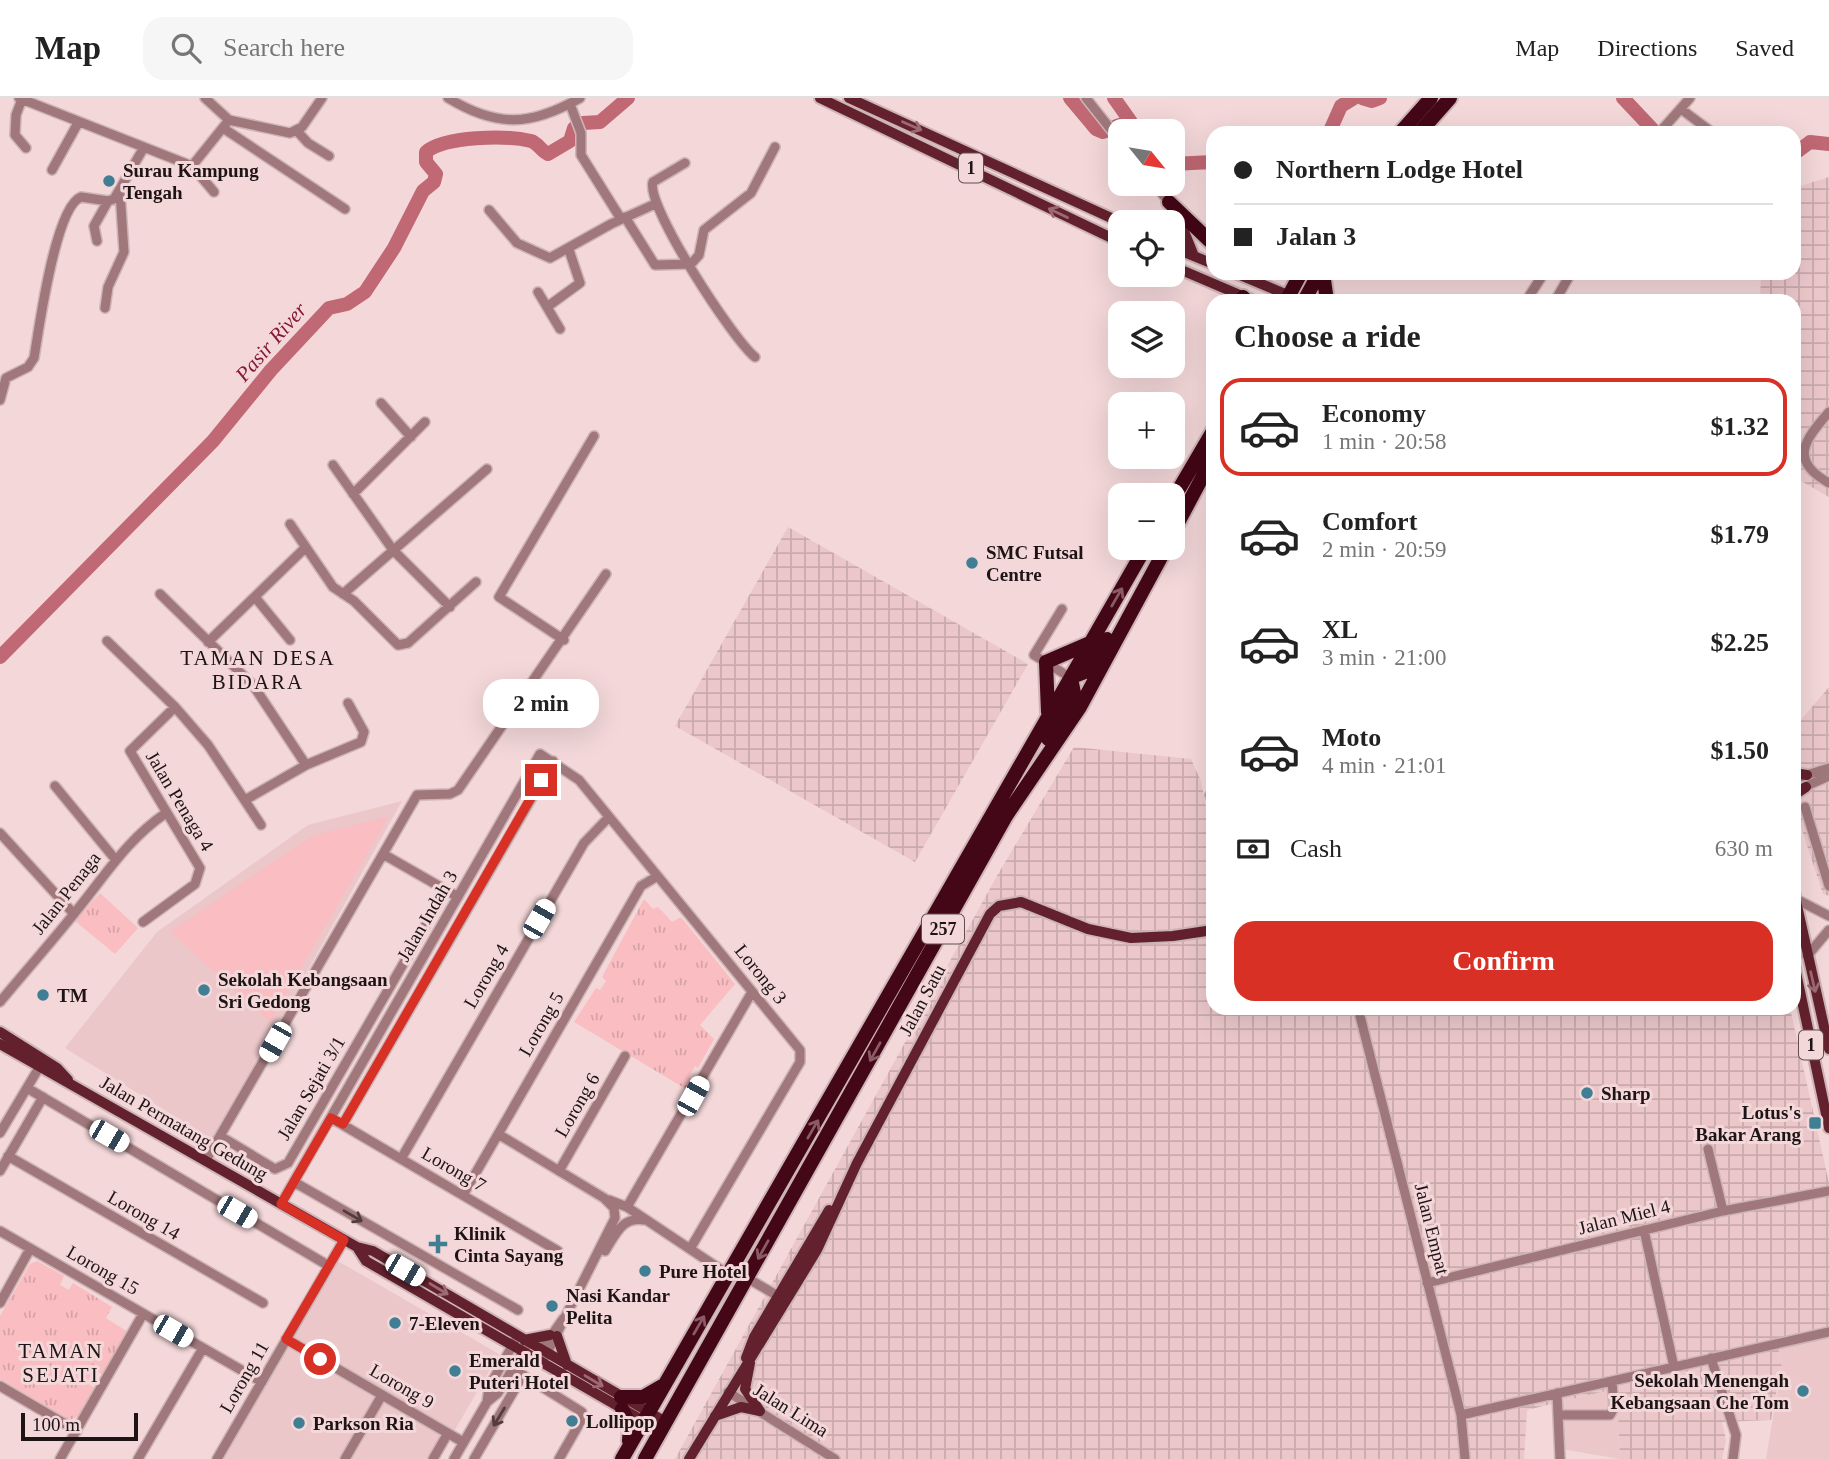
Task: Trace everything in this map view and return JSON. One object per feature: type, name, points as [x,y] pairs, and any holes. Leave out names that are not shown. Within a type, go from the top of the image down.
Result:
[{"type":"highway","points":[[1406,126],[1431,98]]},
{"type":"highway","points":[[1425,126],[1450,98]]},
{"type":"highway","points":[[1169,202],[1206,237]]},
{"type":"highway","points":[[1301,294],[1314,280]]},
{"type":"highway","points":[[1183,483],[1206,443]]},
{"type":"highway","points":[[1185,510],[1206,470]]},
{"type":"highway","name":"257","points":[[629,1456],[651,1419],[664,1384],[1138,560]]},
{"type":"highway","name":"257","points":[[645,1459],[1006,816],[1080,707],[1160,560]]},
{"type":"highway","points":[[1006,816],[1072,698],[1074,686],[1071,678],[1085,672],[1093,662],[1124,609],[1153,575]]},
{"type":"highway","points":[[1047,720],[1050,696],[1046,662],[1063,657],[1091,642]]},
{"type":"highway","points":[[651,1419],[710,1334],[727,1316]]},
{"type":"highway","points":[[629,1456],[630,1425],[622,1403],[643,1397],[664,1384]]},
{"type":"main road","name":"1","points":[[820,98],[1108,236]]},
{"type":"main road","name":"1","points":[[849,98],[1108,217]]},
{"type":"main road","points":[[1169,202],[1172,210]]},
{"type":"main road","points":[[1169,202],[1183,224],[1194,256]]},
{"type":"main road","points":[[1185,252],[1206,261]]},
{"type":"main road","points":[[1185,272],[1234,294]]},
{"type":"main road","points":[[1251,280],[1282,294]]},
{"type":"main road","points":[[1801,774],[1807,775]]},
{"type":"main road","points":[[1801,789],[1806,787]]},
{"type":"main road","name":"Jalan Satu","points":[[740,1374],[754,1337],[817,1250],[857,1163],[982,925],[999,906],[1021,902],[1088,929],[1131,938],[1206,931]]},
{"type":"main road","name":"1","points":[[1801,926],[1829,1049]]},
{"type":"main road","name":"1","points":[[1801,996],[1829,1128]]},
{"type":"main road","name":"Jalan Permatang Gedung","points":[[0,1032],[41,1064]]},
{"type":"main road","name":"Jalan Permatang Gedung","points":[[0,1044],[41,1064],[344,1240],[373,1251],[541,1356],[651,1419]]},
{"type":"main road","name":"Jalan Permatang Gedung","points":[[357,1247],[366,1261],[521,1343]]},
{"type":"main road","name":"Jalan Satu","points":[[689,1459],[751,1358],[781,1301]]},
{"type":"main road","points":[[521,1343],[553,1336],[567,1365]]},
{"type":"main road","name":"Jalan Permatang Gedung","points":[[541,1356],[567,1365],[622,1403]]},
{"type":"main road","points":[[751,1358],[745,1389],[760,1411]]},
{"type":"main road","points":[[715,1416],[741,1407],[760,1411]]},
{"type":"street","points":[[205,98],[226,124],[345,209]]},
{"type":"street","points":[[226,124],[290,133],[297,131],[322,98]]},
{"type":"street","points":[[448,98],[479,116],[520,121],[533,120],[580,98]]},
{"type":"street","points":[[1086,98],[1108,125]]},
{"type":"street","points":[[1665,126],[1690,98]]},
{"type":"street","points":[[26,148],[15,135],[20,99],[192,166],[214,192]]},
{"type":"street","points":[[570,104],[580,128],[581,155],[655,265],[691,264],[699,256],[704,230],[751,193],[775,147]]},
{"type":"street","points":[[1681,109],[1704,126]]},
{"type":"street","points":[[52,170],[78,123]]},
{"type":"street","points":[[192,166],[226,124]]},
{"type":"street","points":[[297,131],[307,143],[329,156]]},
{"type":"street","points":[[97,241],[94,226],[108,201],[120,192],[143,149]]},
{"type":"street","points":[[685,163],[653,182],[655,204],[671,238],[691,264],[718,311],[755,357]]},
{"type":"street","points":[[105,308],[108,287],[124,252],[120,192]]},
{"type":"street","points":[[1164,196],[1169,202]]},
{"type":"street","points":[[0,400],[6,379],[28,367],[34,358],[50,266],[68,211],[81,197],[108,201]]},
{"type":"street","points":[[489,210],[522,246],[550,258],[569,250],[623,218],[655,204]]},
{"type":"street","points":[[547,307],[580,283],[569,250]]},
{"type":"street","points":[[538,292],[560,329]]},
{"type":"street","points":[[381,403],[411,437]]},
{"type":"street","points":[[1829,412],[1810,434],[1804,459],[1808,469],[1829,483]]},
{"type":"street","points":[[353,494],[425,422]]},
{"type":"street","points":[[564,640],[499,597],[594,436]]},
{"type":"street","points":[[333,465],[393,550],[450,607]]},
{"type":"street","points":[[343,594],[487,469]]},
{"type":"street","points":[[290,524],[333,587],[400,645],[408,643],[476,582]]},
{"type":"street","points":[[208,642],[305,548]]},
{"type":"street","points":[[206,1160],[417,794],[450,794],[458,790],[564,640],[606,574]]},
{"type":"street","points":[[160,593],[253,685],[306,765]]},
{"type":"street","points":[[255,597],[290,640]]},
{"type":"street","points":[[1062,609],[1034,655],[1071,678]]},
{"type":"street","points":[[107,641],[199,733],[261,825]]},
{"type":"street","points":[[245,800],[306,765],[360,742],[364,732],[348,703]]},
{"type":"street","name":"Jalan Penaga 4","points":[[143,922],[195,884],[200,868],[130,751],[175,707]]},
{"type":"street","name":"Lorong 3","points":[[540,754],[579,780],[800,1049],[802,1056],[691,1249]]},
{"type":"street","name":"Jalan Indah 3","points":[[281,1204],[540,754]]},
{"type":"street","points":[[343,1124],[553,761]]},
{"type":"street","points":[[1801,777],[1829,768]]},
{"type":"street","points":[[1806,787],[1829,776]]},
{"type":"street","points":[[55,786],[115,859]]},
{"type":"street","points":[[1805,807],[1829,886]]},
{"type":"street","name":"Jalan Penaga","points":[[0,1002],[74,914],[115,859],[141,831],[166,813]]},
{"type":"street","name":"Lorong 4","points":[[401,1159],[583,843],[609,817]]},
{"type":"street","points":[[0,833],[74,914]]},
{"type":"street","points":[[383,854],[458,897]]},
{"type":"street","name":"Lorong 5","points":[[463,1195],[641,886],[656,877]]},
{"type":"street","name":"Jalan Sejati 3/1","points":[[220,1136],[275,1169],[288,1163],[446,890]]},
{"type":"street","points":[[1801,899],[1829,916]]},
{"type":"street","points":[[1807,956],[1829,930]]},
{"type":"street","points":[[627,1207],[752,992]]},
{"type":"street","name":"Jalan Empat","points":[[1360,1015],[1461,1415],[1465,1459]]},
{"type":"street","name":"Lorong 6","points":[[559,1171],[625,1056]]},
{"type":"street","points":[[0,1132],[41,1064]]},
{"type":"street","points":[[27,1088],[329,1266]]},
{"type":"street","points":[[0,1171],[43,1097]]},
{"type":"street","name":"Lorong 7","points":[[331,1118],[558,1251]]},
{"type":"street","points":[[498,1134],[604,1198],[627,1207],[722,1267]]},
{"type":"street","points":[[1708,1149],[1723,1211]]},
{"type":"street","name":"Lorong 14","points":[[8,1156],[263,1303]]},
{"type":"street","points":[[294,1182],[518,1310]]},
{"type":"street","name":"Jalan Miel 4","points":[[1427,1283],[1723,1211],[1829,1191]]},
{"type":"street","points":[[593,1269],[615,1218],[614,1208],[604,1198]]},
{"type":"street","points":[[615,1218],[627,1212],[647,1220]]},
{"type":"street","points":[[541,1356],[621,1225],[633,1219],[647,1220]]},
{"type":"street","points":[[1644,1230],[1674,1367]]},
{"type":"street","name":"Lorong 15","points":[[0,1231],[262,1381]]},
{"type":"street","name":"Lorong 11","points":[[217,1459],[344,1240]]},
{"type":"street","points":[[0,1303],[30,1249]]},
{"type":"street","points":[[405,1270],[416,1253]]},
{"type":"street","points":[[753,1285],[781,1301]]},
{"type":"street","points":[[60,1459],[144,1314]]},
{"type":"street","points":[[1461,1415],[1829,1332]]},
{"type":"street","name":"Lorong 9","points":[[286,1339],[463,1443]]},
{"type":"street","points":[[454,1459],[487,1402],[498,1393],[513,1369],[521,1343]]},
{"type":"street","points":[[487,1402],[489,1387],[521,1343]]},
{"type":"street","points":[[138,1459],[202,1348]]},
{"type":"street","points":[[1711,1358],[1734,1427],[1732,1459]]},
{"type":"street","points":[[513,1369],[582,1412],[582,1419],[559,1459]]},
{"type":"street","points":[[474,1459],[523,1375]]},
{"type":"street","points":[[1560,1415],[1610,1415],[1614,1411],[1612,1381]]},
{"type":"street","points":[[0,1387],[77,1431]]},
{"type":"street","name":"Jalan Lima","points":[[728,1392],[835,1459]]},
{"type":"street","points":[[1557,1394],[1560,1459]]},
{"type":"street","points":[[345,1459],[382,1395]]},
{"type":"street","points":[[433,1459],[448,1433]]},
{"type":"shaded area","points":[[1829,177],[1829,497],[1801,481],[1801,294],[1760,294],[1761,280],[1801,280],[1801,186]]},
{"type":"shaded area","points":[[788,527],[1028,664],[915,862],[675,726]]},
{"type":"shaded area","points":[[1829,687],[1829,896],[1823,894],[1801,827],[1801,720]]},
{"type":"shaded area","points":[[1074,747],[1191,759],[1201,781],[1206,806],[1206,1015],[1792,1015],[1829,1183],[1829,1335],[1778,1348],[1782,1363],[1771,1420],[1722,1422],[1726,1440],[1722,1459],[1620,1459],[1617,1388],[1527,1410],[1524,1459],[675,1459],[998,874]]},
{"type":"shaded area","name":"Sekolah Kebangsaan Sri Gedong","points":[[402,801],[213,1140],[65,1048],[157,932],[308,825]]},
{"type":"shaded area","points":[[336,1260],[499,1354],[438,1459],[221,1459]]},
{"type":"shaded area","name":"Sekolah Menengah Kebangsaan Che Tom","points":[[1829,1335],[1829,1459],[1766,1459],[1782,1363],[1778,1348]]},
{"type":"shaded area","points":[[1618,1387],[1620,1459],[1556,1448],[1555,1403]]},
{"type":"green space","points":[[389,816],[270,1022],[170,932],[312,836]]},
{"type":"green space","points":[[100,893],[138,928],[115,954],[75,921]]},
{"type":"green space","points":[[644,899],[653,909],[658,907],[672,922],[681,917],[735,984],[700,1025],[714,1039],[698,1068],[695,1066],[689,1077],[692,1080],[686,1089],[574,1022],[596,988],[600,990],[606,981],[602,977]]},
{"type":"green space","points":[[37,1261],[64,1276],[60,1285],[69,1290],[73,1283],[112,1307],[106,1318],[128,1332],[103,1375],[95,1370],[86,1383],[96,1388],[79,1416],[70,1420],[0,1379],[0,1316],[30,1264]]},
{"type":"waterway","name":"Pasir River","points":[[0,657],[213,441],[271,370],[329,308],[347,304],[365,292],[394,248],[423,191],[434,182],[436,174],[426,162],[426,152],[461,140],[507,138],[531,141],[548,154],[570,141],[574,128],[583,123],[600,122],[628,98]]},
{"type":"waterway","name":"Pasir River","points":[[1070,98],[1096,129],[1103,132],[1108,130]]},
{"type":"waterway","points":[[1114,98],[1129,119]]},
{"type":"waterway","name":"Pasir River","points":[[1332,126],[1341,106],[1354,98]]},
{"type":"waterway","name":"Pasir River","points":[[1362,98],[1372,101],[1380,98]]},
{"type":"waterway","points":[[1623,98],[1649,126]]},
{"type":"waterway","points":[[1801,149],[1810,142],[1829,144]]},
{"type":"waterway","name":"Pasir River","points":[[1185,163],[1206,162]]},
{"type":"place","name":"Surau Kampung Tengah","points":[[109,181]]},
{"type":"place","name":"SMC Futsal Centre","points":[[972,563]]},
{"type":"place","name":"Sekolah Kebangsaan Sri Gedong","points":[[204,990]]},
{"type":"place","name":"TM","points":[[43,995]]},
{"type":"place","name":"Sharp","points":[[1587,1093]]},
{"type":"place","name":"Lotus's Bakar Arang","points":[[1815,1123]]},
{"type":"place","name":"Klinik Cinta Sayang","points":[[438,1244]]},
{"type":"place","name":"Pure Hotel","points":[[645,1271]]},
{"type":"place","name":"Nasi Kandar Pelita","points":[[552,1306]]},
{"type":"place","name":"7-Eleven","points":[[395,1323]]},
{"type":"place","name":"Emerald Puteri Hotel","points":[[455,1371]]},
{"type":"place","name":"Sekolah Menengah Kebangsaan Che Tom","points":[[1803,1391]]},
{"type":"place","name":"Lollipop","points":[[572,1421]]},
{"type":"place","name":"Parkson Ria","points":[[299,1423]]},
{"type":"district","name":"TAMAN DESA BIDARA","points":[[258,670]]},
{"type":"district","name":"TAMAN SEJATI","points":[[61,1363]]},
{"type":"route","points":[[320,1359],[286,1339],[344,1240],[281,1204],[331,1118],[343,1124],[541,780]]}]
